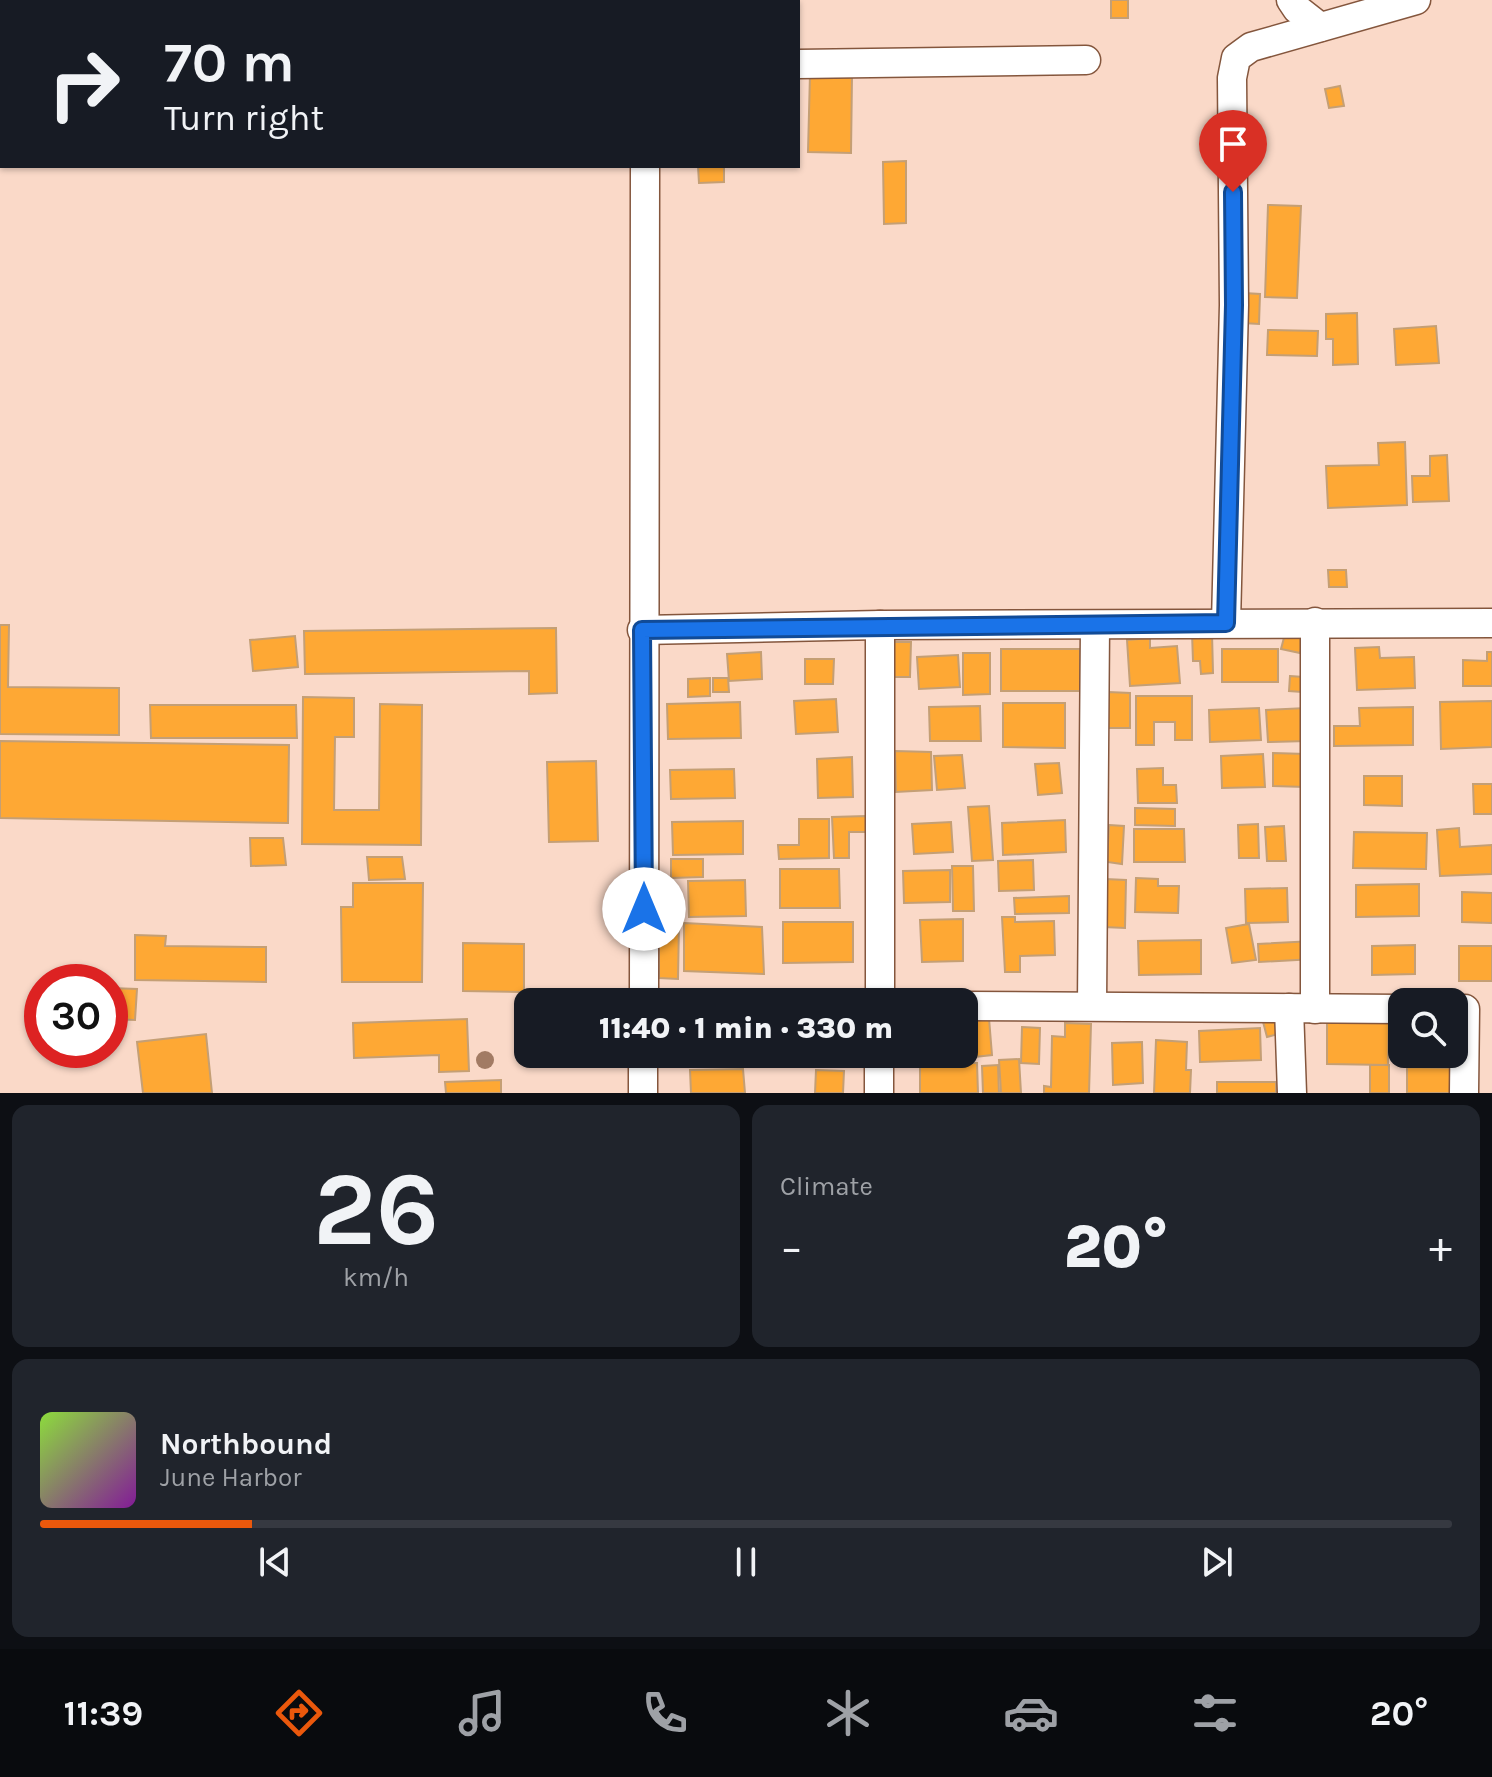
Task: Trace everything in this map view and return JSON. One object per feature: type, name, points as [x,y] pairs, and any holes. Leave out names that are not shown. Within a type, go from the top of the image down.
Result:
[{"type":"street","points":[[1291,0],[1297,9],[1320,27]]},
{"type":"street","points":[[1226,623],[1234,305],[1232,78],[1236,58],[1251,47],[1416,0]]},
{"type":"street","points":[[800,64],[1086,60]]},
{"type":"street","points":[[644,988],[645,168]]},
{"type":"street","points":[[1292,1093],[1302,1008],[1315,622]]},
{"type":"street","points":[[642,630],[880,625],[1492,623]]},
{"type":"street","points":[[880,625],[880,988]]},
{"type":"street","points":[[1092,1005],[1095,626]]},
{"type":"street","points":[[978,1006],[1388,1009]]},
{"type":"street","points":[[1464,1093],[1470,1009]]},
{"type":"street","points":[[643,1068],[643,1093]]},
{"type":"street","points":[[879,1068],[879,1093]]},
{"type":"building","points":[[1111,0],[1128,0],[1128,18],[1111,18]]},
{"type":"building","points":[[810,74],[852,76],[851,153],[808,152]]},
{"type":"building","points":[[1340,86],[1344,106],[1329,108],[1325,89]]},
{"type":"building","points":[[906,161],[906,223],[884,224],[883,162]]},
{"type":"building","points":[[698,168],[724,168],[724,182],[699,183]]},
{"type":"building","points":[[1268,205],[1301,206],[1297,298],[1265,297]]},
{"type":"building","points":[[1244,293],[1260,294],[1259,324],[1243,323]]},
{"type":"building","points":[[1357,313],[1358,364],[1333,365],[1333,339],[1326,339],[1326,314]]},
{"type":"building","points":[[1436,326],[1439,363],[1396,365],[1394,329]]},
{"type":"building","points":[[1268,330],[1318,331],[1317,356],[1267,355]]},
{"type":"building","points":[[1405,442],[1407,505],[1328,508],[1326,466],[1379,465],[1378,443]]},
{"type":"building","points":[[1447,455],[1449,501],[1413,502],[1412,476],[1430,476],[1430,456]]},
{"type":"building","points":[[1328,570],[1346,570],[1347,587],[1329,587]]},
{"type":"building","points":[[0,625],[9,625],[8,687],[119,688],[119,735],[0,734]]},
{"type":"building","points":[[556,628],[557,693],[529,694],[529,671],[305,674],[304,631]]},
{"type":"building","points":[[1286,630],[1305,634],[1300,653],[1281,649]]},
{"type":"building","points":[[1192,633],[1212,633],[1213,673],[1201,674],[1200,661],[1193,661]]},
{"type":"building","points":[[295,636],[298,667],[253,671],[250,640]]},
{"type":"building","points":[[1150,638],[1150,648],[1177,646],[1180,683],[1130,686],[1127,640]]},
{"type":"building","points":[[888,642],[911,642],[910,677],[888,677]]},
{"type":"building","points":[[1379,647],[1380,658],[1414,657],[1415,688],[1357,690],[1355,648]]},
{"type":"building","points":[[1001,649],[1080,649],[1080,691],[1001,691]]},
{"type":"building","points":[[1222,649],[1278,649],[1278,682],[1222,682]]},
{"type":"building","points":[[761,652],[762,679],[729,681],[727,654]]},
{"type":"building","points":[[1487,652],[1492,652],[1492,686],[1463,686],[1463,660],[1487,661]]},
{"type":"building","points":[[963,653],[990,653],[990,694],[963,695]]},
{"type":"building","points":[[958,655],[960,687],[919,689],[917,657]]},
{"type":"building","points":[[805,659],[834,659],[833,684],[805,684]]},
{"type":"building","points":[[1290,676],[1303,677],[1302,692],[1289,691]]},
{"type":"building","points":[[710,678],[710,696],[688,697],[688,679]]},
{"type":"building","points":[[713,678],[728,678],[729,692],[713,692]]},
{"type":"building","points":[[1108,692],[1130,693],[1130,728],[1108,728]]},
{"type":"building","points":[[1136,696],[1192,696],[1192,740],[1175,740],[1175,722],[1154,722],[1154,745],[1136,745]]},
{"type":"building","points":[[303,697],[354,698],[354,737],[335,737],[334,810],[379,810],[380,704],[422,705],[421,845],[302,844]]},
{"type":"building","points":[[836,699],[838,732],[796,734],[794,701]]},
{"type":"building","points":[[1492,701],[1492,747],[1441,749],[1440,702]]},
{"type":"building","points":[[740,702],[741,738],[668,739],[667,704]]},
{"type":"building","points":[[1003,703],[1065,703],[1065,748],[1003,747]]},
{"type":"building","points":[[150,705],[296,705],[297,738],[151,738]]},
{"type":"building","points":[[980,706],[981,741],[930,741],[929,707]]},
{"type":"building","points":[[1413,707],[1413,745],[1334,746],[1334,726],[1360,726],[1359,708]]},
{"type":"building","points":[[1259,708],[1261,740],[1210,742],[1209,710]]},
{"type":"building","points":[[1306,708],[1307,741],[1268,742],[1266,710]]},
{"type":"building","points":[[0,741],[289,745],[288,823],[0,818]]},
{"type":"building","points":[[895,751],[931,752],[932,790],[896,792]]},
{"type":"building","points":[[1273,753],[1306,754],[1305,787],[1273,786]]},
{"type":"building","points":[[1263,754],[1265,787],[1222,788],[1221,756]]},
{"type":"building","points":[[962,755],[965,788],[937,790],[934,756]]},
{"type":"building","points":[[852,757],[853,797],[818,798],[817,759]]},
{"type":"building","points":[[596,761],[598,841],[549,842],[547,762]]},
{"type":"building","points":[[1059,763],[1062,793],[1038,795],[1035,764]]},
{"type":"building","points":[[1163,768],[1163,785],[1176,785],[1177,803],[1138,803],[1137,769]]},
{"type":"building","points":[[734,769],[735,798],[671,799],[670,770]]},
{"type":"building","points":[[1364,776],[1402,776],[1402,806],[1364,805]]},
{"type":"building","points":[[1473,784],[1492,784],[1492,814],[1474,814]]},
{"type":"building","points":[[989,806],[993,860],[972,861],[968,807]]},
{"type":"building","points":[[1135,808],[1175,809],[1175,826],[1135,825]]},
{"type":"building","points":[[866,816],[866,832],[849,832],[849,858],[834,858],[832,817]]},
{"type":"building","points":[[799,819],[829,819],[829,858],[779,859],[778,845],[799,845]]},
{"type":"building","points":[[1065,820],[1066,852],[1003,855],[1002,823]]},
{"type":"building","points":[[743,821],[743,854],[673,855],[672,822]]},
{"type":"building","points":[[951,822],[953,852],[914,854],[912,824]]},
{"type":"building","points":[[1258,824],[1259,858],[1239,858],[1238,825]]},
{"type":"building","points":[[1109,825],[1124,826],[1122,864],[1107,862]]},
{"type":"building","points":[[1284,826],[1286,861],[1267,861],[1265,827]]},
{"type":"building","points":[[1459,828],[1460,847],[1492,845],[1492,874],[1440,876],[1437,830]]},
{"type":"building","points":[[1134,829],[1184,829],[1185,862],[1134,862]]},
{"type":"building","points":[[1354,832],[1427,833],[1426,869],[1353,868]]},
{"type":"building","points":[[250,838],[283,838],[286,865],[251,866]]},
{"type":"building","points":[[367,857],[402,857],[405,879],[369,880]]},
{"type":"building","points":[[671,859],[703,859],[703,877],[671,878]]},
{"type":"building","points":[[1033,860],[1034,890],[999,891],[998,861]]},
{"type":"building","points":[[952,866],[973,866],[974,911],[953,911]]},
{"type":"building","points":[[780,869],[839,869],[840,908],[780,908]]},
{"type":"building","points":[[950,870],[950,902],[904,903],[903,871]]},
{"type":"building","points":[[1136,878],[1158,879],[1158,886],[1179,886],[1178,913],[1135,912]]},
{"type":"building","points":[[1105,879],[1126,880],[1125,928],[1104,927]]},
{"type":"building","points":[[745,880],[746,916],[689,917],[688,881]]},
{"type":"building","points":[[353,883],[423,883],[422,982],[342,982],[341,907],[353,907]]},
{"type":"building","points":[[1419,884],[1419,916],[1356,917],[1356,885]]},
{"type":"building","points":[[1287,888],[1288,922],[1246,923],[1245,889]]},
{"type":"building","points":[[1462,892],[1492,893],[1492,923],[1462,922]]},
{"type":"building","points":[[1069,896],[1069,913],[1015,914],[1014,898]]},
{"type":"building","points":[[1002,917],[1015,917],[1015,922],[1054,921],[1055,955],[1020,956],[1020,972],[1005,972]]},
{"type":"building","points":[[963,919],[963,961],[922,962],[920,920]]},
{"type":"building","points":[[659,922],[679,923],[678,979],[659,978]]},
{"type":"building","points":[[783,922],[853,922],[853,962],[783,963]]},
{"type":"building","points":[[684,923],[762,927],[764,974],[684,971]]},
{"type":"building","points":[[1249,924],[1256,960],[1232,963],[1226,928]]},
{"type":"building","points":[[135,935],[166,936],[165,946],[266,947],[266,982],[135,980]]},
{"type":"building","points":[[1201,940],[1201,974],[1139,975],[1138,941]]},
{"type":"building","points":[[1313,941],[1314,959],[1259,962],[1258,944]]},
{"type":"building","points":[[463,943],[524,944],[524,988],[514,988],[514,992],[463,991]]},
{"type":"building","points":[[1415,945],[1415,974],[1372,975],[1372,946]]},
{"type":"building","points":[[1459,946],[1492,946],[1492,981],[1459,981]]},
{"type":"building","points":[[128,989],[137,989],[135,1020],[128,1020]]},
{"type":"building","points":[[988,1006],[992,1055],[978,1057],[978,1007]]},
{"type":"building","points":[[1279,1013],[1285,1032],[1267,1037],[1262,1018]]},
{"type":"building","points":[[467,1019],[469,1071],[439,1072],[439,1055],[354,1058],[353,1023]]},
{"type":"building","points":[[1327,1021],[1388,1022],[1388,1065],[1327,1064]]},
{"type":"building","points":[[1065,1023],[1091,1024],[1089,1093],[1044,1093],[1044,1086],[1051,1087],[1052,1036],[1065,1037]]},
{"type":"building","points":[[1022,1027],[1040,1028],[1039,1064],[1021,1063]]},
{"type":"building","points":[[1260,1028],[1261,1060],[1200,1062],[1199,1031]]},
{"type":"building","points":[[206,1034],[212,1093],[143,1093],[137,1042]]},
{"type":"building","points":[[1156,1040],[1187,1042],[1186,1070],[1191,1070],[1190,1093],[1154,1093]]},
{"type":"building","points":[[1142,1042],[1143,1083],[1113,1085],[1112,1043]]},
{"type":"building","points":[[1019,1059],[1021,1093],[1001,1093],[999,1060]]},
{"type":"building","points":[[998,1065],[999,1093],[983,1093],[982,1066]]},
{"type":"building","points":[[1370,1065],[1388,1065],[1389,1093],[1370,1093]]},
{"type":"building","points":[[920,1068],[977,1068],[978,1093],[920,1093]]},
{"type":"building","points":[[1407,1068],[1463,1068],[1462,1093],[1407,1093]]},
{"type":"building","points":[[743,1069],[745,1093],[691,1093],[690,1070]]},
{"type":"building","points":[[816,1070],[844,1071],[843,1093],[815,1093]]},
{"type":"building","points":[[501,1080],[501,1093],[446,1093],[445,1082]]},
{"type":"building","points":[[1217,1082],[1276,1082],[1276,1093],[1217,1093]]},
{"type":"route","points":[[644,909],[642,630],[1226,623],[1234,305],[1233,192]]}]
